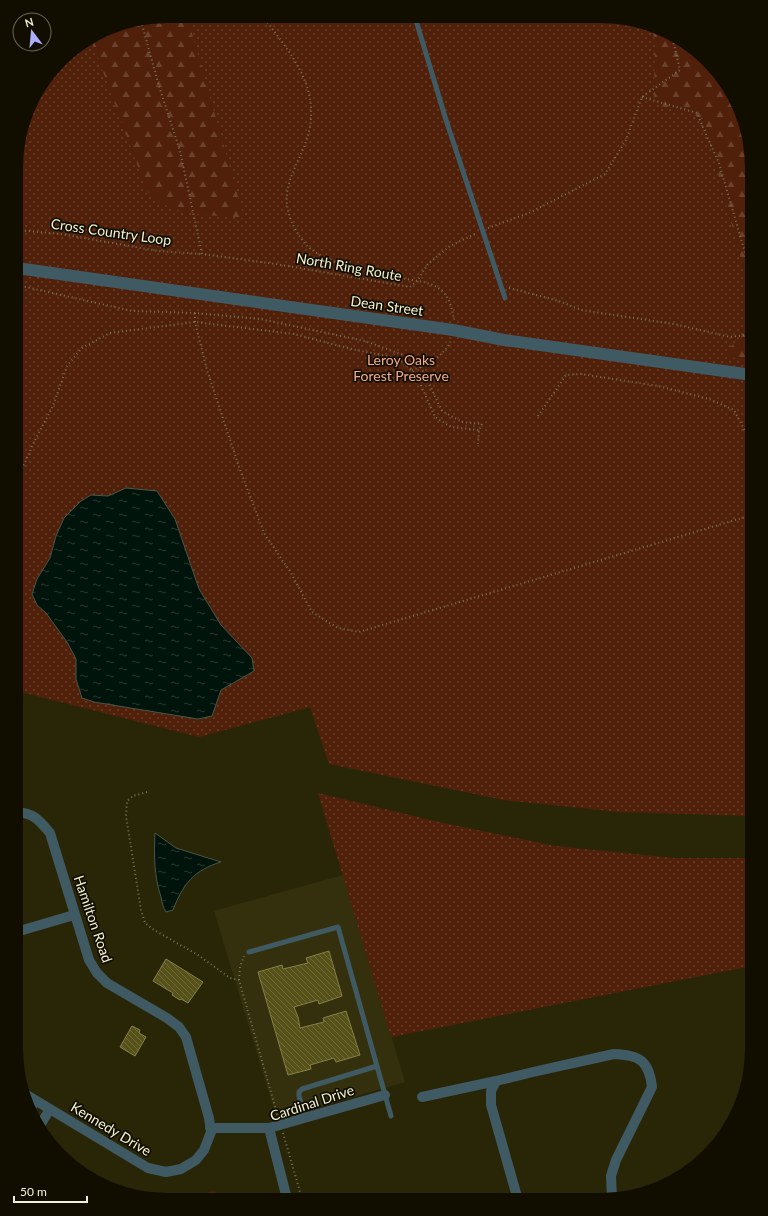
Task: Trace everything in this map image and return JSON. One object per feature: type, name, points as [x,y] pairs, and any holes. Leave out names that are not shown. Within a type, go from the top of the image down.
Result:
[{"type":"street","name":"Dean Street","points":[[23,269],[445,329],[512,341],[745,374]]},
{"type":"street","name":"Hamilton Road","points":[[23,813],[28,813],[41,822],[50,833],[74,915],[89,960],[96,973],[106,983],[167,1018],[179,1027],[186,1037],[209,1118],[210,1128]]},
{"type":"street","points":[[23,930],[74,915]]},
{"type":"street","points":[[422,1097],[496,1082],[614,1054],[626,1054],[639,1058],[647,1068],[652,1088],[616,1160],[611,1176],[612,1193]]},
{"type":"street","points":[[496,1082],[491,1090],[491,1105],[516,1193]]},
{"type":"street","name":"Cardinal Drive","points":[[285,1193],[269,1128],[385,1095]]},
{"type":"street","name":"Kennedy Drive","points":[[32,1098],[148,1168],[166,1172],[181,1169],[196,1160],[204,1150],[211,1132],[210,1128]]},
{"type":"street","points":[[42,1122],[50,1109]]},
{"type":"street","points":[[210,1128],[269,1128]]},
{"type":"lane","points":[[417,23],[446,120],[505,298]]},
{"type":"lane","points":[[250,952],[338,927],[391,1116]]},
{"type":"lane","points":[[305,1118],[299,1096],[299,1092],[302,1089],[377,1066]]},
{"type":"path","points":[[268,23],[289,52],[302,74],[309,95],[311,109],[308,134],[288,183],[286,198],[288,212],[294,229],[306,244],[319,255],[357,268],[427,282],[441,290],[452,305],[454,323]]},
{"type":"path","points":[[143,25],[159,86],[180,152],[202,254]]},
{"type":"path","points":[[642,98],[680,70],[673,42]]},
{"type":"path","points":[[642,98],[680,107],[697,113],[719,163],[745,253]]},
{"type":"path","name":"North Ring Route","points":[[202,254],[276,264],[410,287],[417,281],[428,264],[450,246],[482,230],[529,213],[606,174],[626,140],[642,98]]},
{"type":"path","name":"Cross Country Loop","points":[[23,231],[61,234],[158,251],[202,254]]},
{"type":"path","points":[[500,285],[559,301],[581,310],[674,324],[730,337],[745,335]]},
{"type":"path","points":[[23,286],[132,311],[195,313],[260,319],[365,341],[414,359],[429,383],[442,411],[462,422],[482,424],[479,430],[478,444]]},
{"type":"path","points":[[195,313],[195,322],[207,370],[239,467],[264,533],[291,573],[312,612],[338,628],[359,632],[745,517]]},
{"type":"path","points":[[23,467],[53,406],[67,366],[82,348],[110,333],[195,322],[294,334],[356,350],[397,358],[412,370],[420,383],[436,417],[451,427],[479,430]]},
{"type":"path","points":[[412,370],[441,355],[450,343],[452,336]]},
{"type":"path","points":[[538,416],[566,375],[581,374],[658,386],[709,399],[734,410],[745,431]]},
{"type":"path","points":[[147,792],[133,796],[127,801],[126,816],[141,910],[145,923],[154,930],[198,955],[230,978],[239,980]]},
{"type":"path","points":[[250,952],[243,956],[239,980],[278,1115]]},
{"type":"path","points":[[282,1129],[300,1193]]},
{"type":"shaded area","points":[[343,875],[405,1082],[277,1119],[214,911]]},
{"type":"green space","name":"Leroy Oaks Forest Preserve","points":[[158,23],[610,23],[638,28],[663,38],[703,118],[745,274],[745,816],[619,812],[504,800],[329,764],[310,707],[199,737],[23,693],[23,158],[28,130],[34,112],[47,87],[65,65],[95,42],[130,28]]},
{"type":"green space","points":[[158,23],[189,23],[244,218],[206,215],[179,210],[156,200],[148,192],[93,43],[112,34],[139,26]]},
{"type":"green space","points":[[653,33],[681,47],[703,65],[721,87],[734,112],[740,130],[745,158],[745,274],[703,118],[654,104],[655,41]]},
{"type":"green space","points":[[745,333],[745,360],[722,355]]},
{"type":"green space","points":[[318,793],[439,822],[555,846],[674,858],[745,858],[745,967],[391,1037]]},
{"type":"green space","points":[[214,1191],[217,1193],[208,1193]]},
{"type":"water","points":[[126,488],[157,491],[175,519],[199,589],[221,625],[252,658],[254,671],[221,690],[212,716],[198,719],[94,702],[82,698],[76,679],[76,659],[67,642],[46,613],[37,605],[32,594],[37,579],[50,558],[56,536],[64,518],[81,501],[91,495],[108,496]]},
{"type":"water","points":[[155,833],[176,848],[221,862],[204,869],[191,879],[185,885],[173,910],[166,912],[162,903],[156,874]]},
{"type":"building","points":[[329,951],[342,996],[319,1004],[318,1000],[294,1007],[300,1028],[324,1022],[323,1018],[346,1011],[360,1055],[336,1062],[334,1058],[310,1065],[311,1069],[288,1075],[258,972],[282,965],[283,969],[308,963],[306,958]]},
{"type":"building","points":[[166,959],[203,982],[188,1003],[172,995],[173,993],[153,981]]},
{"type":"building","points":[[132,1026],[140,1030],[139,1033],[146,1037],[135,1056],[120,1047]]}]
